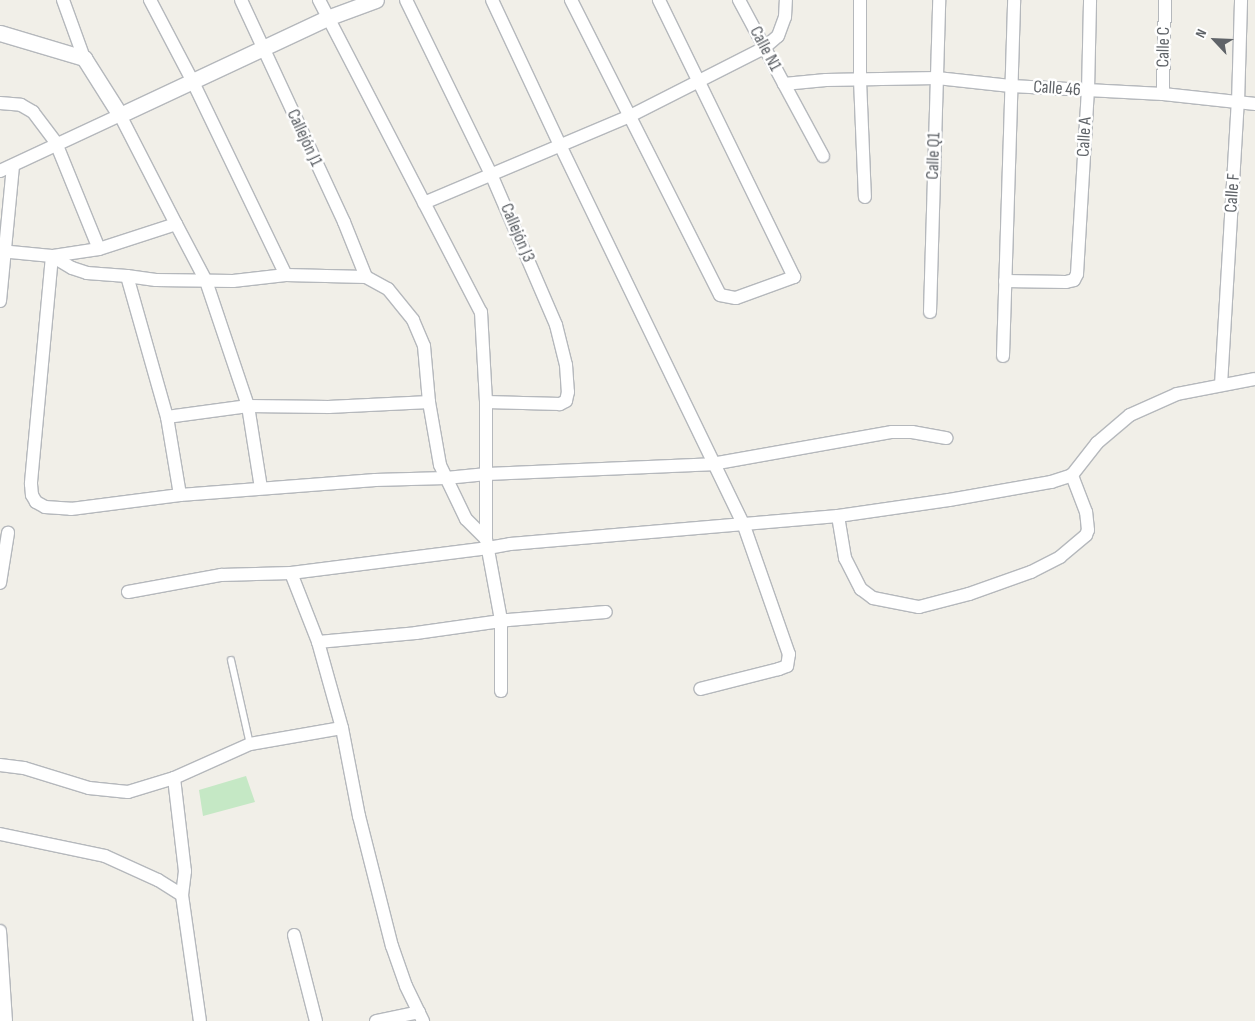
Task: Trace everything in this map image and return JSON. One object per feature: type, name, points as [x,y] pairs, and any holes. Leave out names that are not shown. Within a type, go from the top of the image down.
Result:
[{"type":"street","points":[[63,0],[84,58],[120,115],[206,281],[248,406],[261,488]]},
{"type":"street","points":[[150,0],[192,80],[286,275]]},
{"type":"street","name":"Callejón J1","points":[[241,0],[344,222],[366,277]]},
{"type":"street","points":[[319,0],[481,312],[486,402],[487,544],[501,620],[501,691]]},
{"type":"street","points":[[0,171],[56,143],[264,49],[327,18],[376,0]]},
{"type":"street","name":"Callejón J3","points":[[406,0],[491,174],[556,325],[566,365],[568,392],[566,401],[560,404],[486,402]]},
{"type":"street","points":[[492,0],[712,464],[743,523],[789,660],[787,666],[779,669],[700,690]]},
{"type":"street","points":[[571,0],[720,296],[736,298],[794,277],[659,0]]},
{"type":"street","name":"Calle N1","points":[[739,0],[784,84],[860,80]]},
{"type":"street","points":[[424,202],[630,116],[764,48],[778,36],[785,17],[786,0]]},
{"type":"street","points":[[860,0],[860,80],[865,197]]},
{"type":"street","name":"Calle Q1","points":[[930,312],[939,0]]},
{"type":"street","points":[[1003,356],[1014,0]]},
{"type":"street","name":"Calle A","points":[[1005,281],[1066,282],[1074,280],[1078,274],[1088,91],[1090,0]]},
{"type":"street","name":"Calle C","points":[[1163,94],[1165,0]]},
{"type":"street","name":"Calle F","points":[[1221,385],[1238,103],[1241,0]]},
{"type":"street","points":[[0,33],[84,58]]},
{"type":"street","name":"Calle 46","points":[[860,80],[937,78],[1011,86],[1163,94],[1255,104]]},
{"type":"street","points":[[784,84],[823,156]]},
{"type":"street","points":[[0,102],[20,105],[33,112],[56,143],[99,249]]},
{"type":"street","points":[[0,301],[3,252],[13,166]]},
{"type":"street","points":[[3,252],[52,256],[99,249],[176,224]]},
{"type":"street","points":[[52,256],[72,268],[87,273],[206,281],[233,281],[286,275],[366,277],[388,289],[412,320],[424,346],[429,402],[440,465],[466,519],[487,544]]},
{"type":"street","points":[[52,256],[32,495],[36,502],[45,507],[71,509],[180,495],[375,480],[712,464],[892,432],[912,432],[946,438]]},
{"type":"street","points":[[127,276],[167,416],[180,495]]},
{"type":"street","points":[[128,592],[222,576],[291,573],[487,544],[510,544],[838,516],[949,500],[1051,482],[1072,476],[1096,442],[1130,415],[1176,394],[1255,379]]},
{"type":"street","points":[[167,416],[248,406],[329,407],[429,402]]},
{"type":"street","points":[[838,516],[845,558],[861,589],[873,598],[919,607],[969,594],[1031,572],[1067,552],[1086,535],[1088,530],[1086,512],[1072,476]]},
{"type":"street","points":[[0,583],[8,533]]},
{"type":"street","points":[[291,573],[318,642],[342,728],[359,816],[392,946],[406,986],[421,1016],[376,1021]]},
{"type":"street","points":[[318,642],[416,632],[501,620],[606,612]]},
{"type":"street","points":[[0,765],[24,768],[89,788],[128,792],[174,778],[250,744],[342,728]]},
{"type":"street","points":[[174,778],[185,871],[182,895],[200,1021]]},
{"type":"street","points":[[0,834],[105,856],[158,880],[182,895]]},
{"type":"street","points":[[0,931],[6,1021]]},
{"type":"street","points":[[294,935],[316,1021],[311,1021]]},
{"type":"street","points":[[0,1015],[6,1021]]},
{"type":"lane","points":[[231,660],[250,744]]},
{"type":"green space","points":[[246,776],[255,802],[203,816],[199,790]]}]
